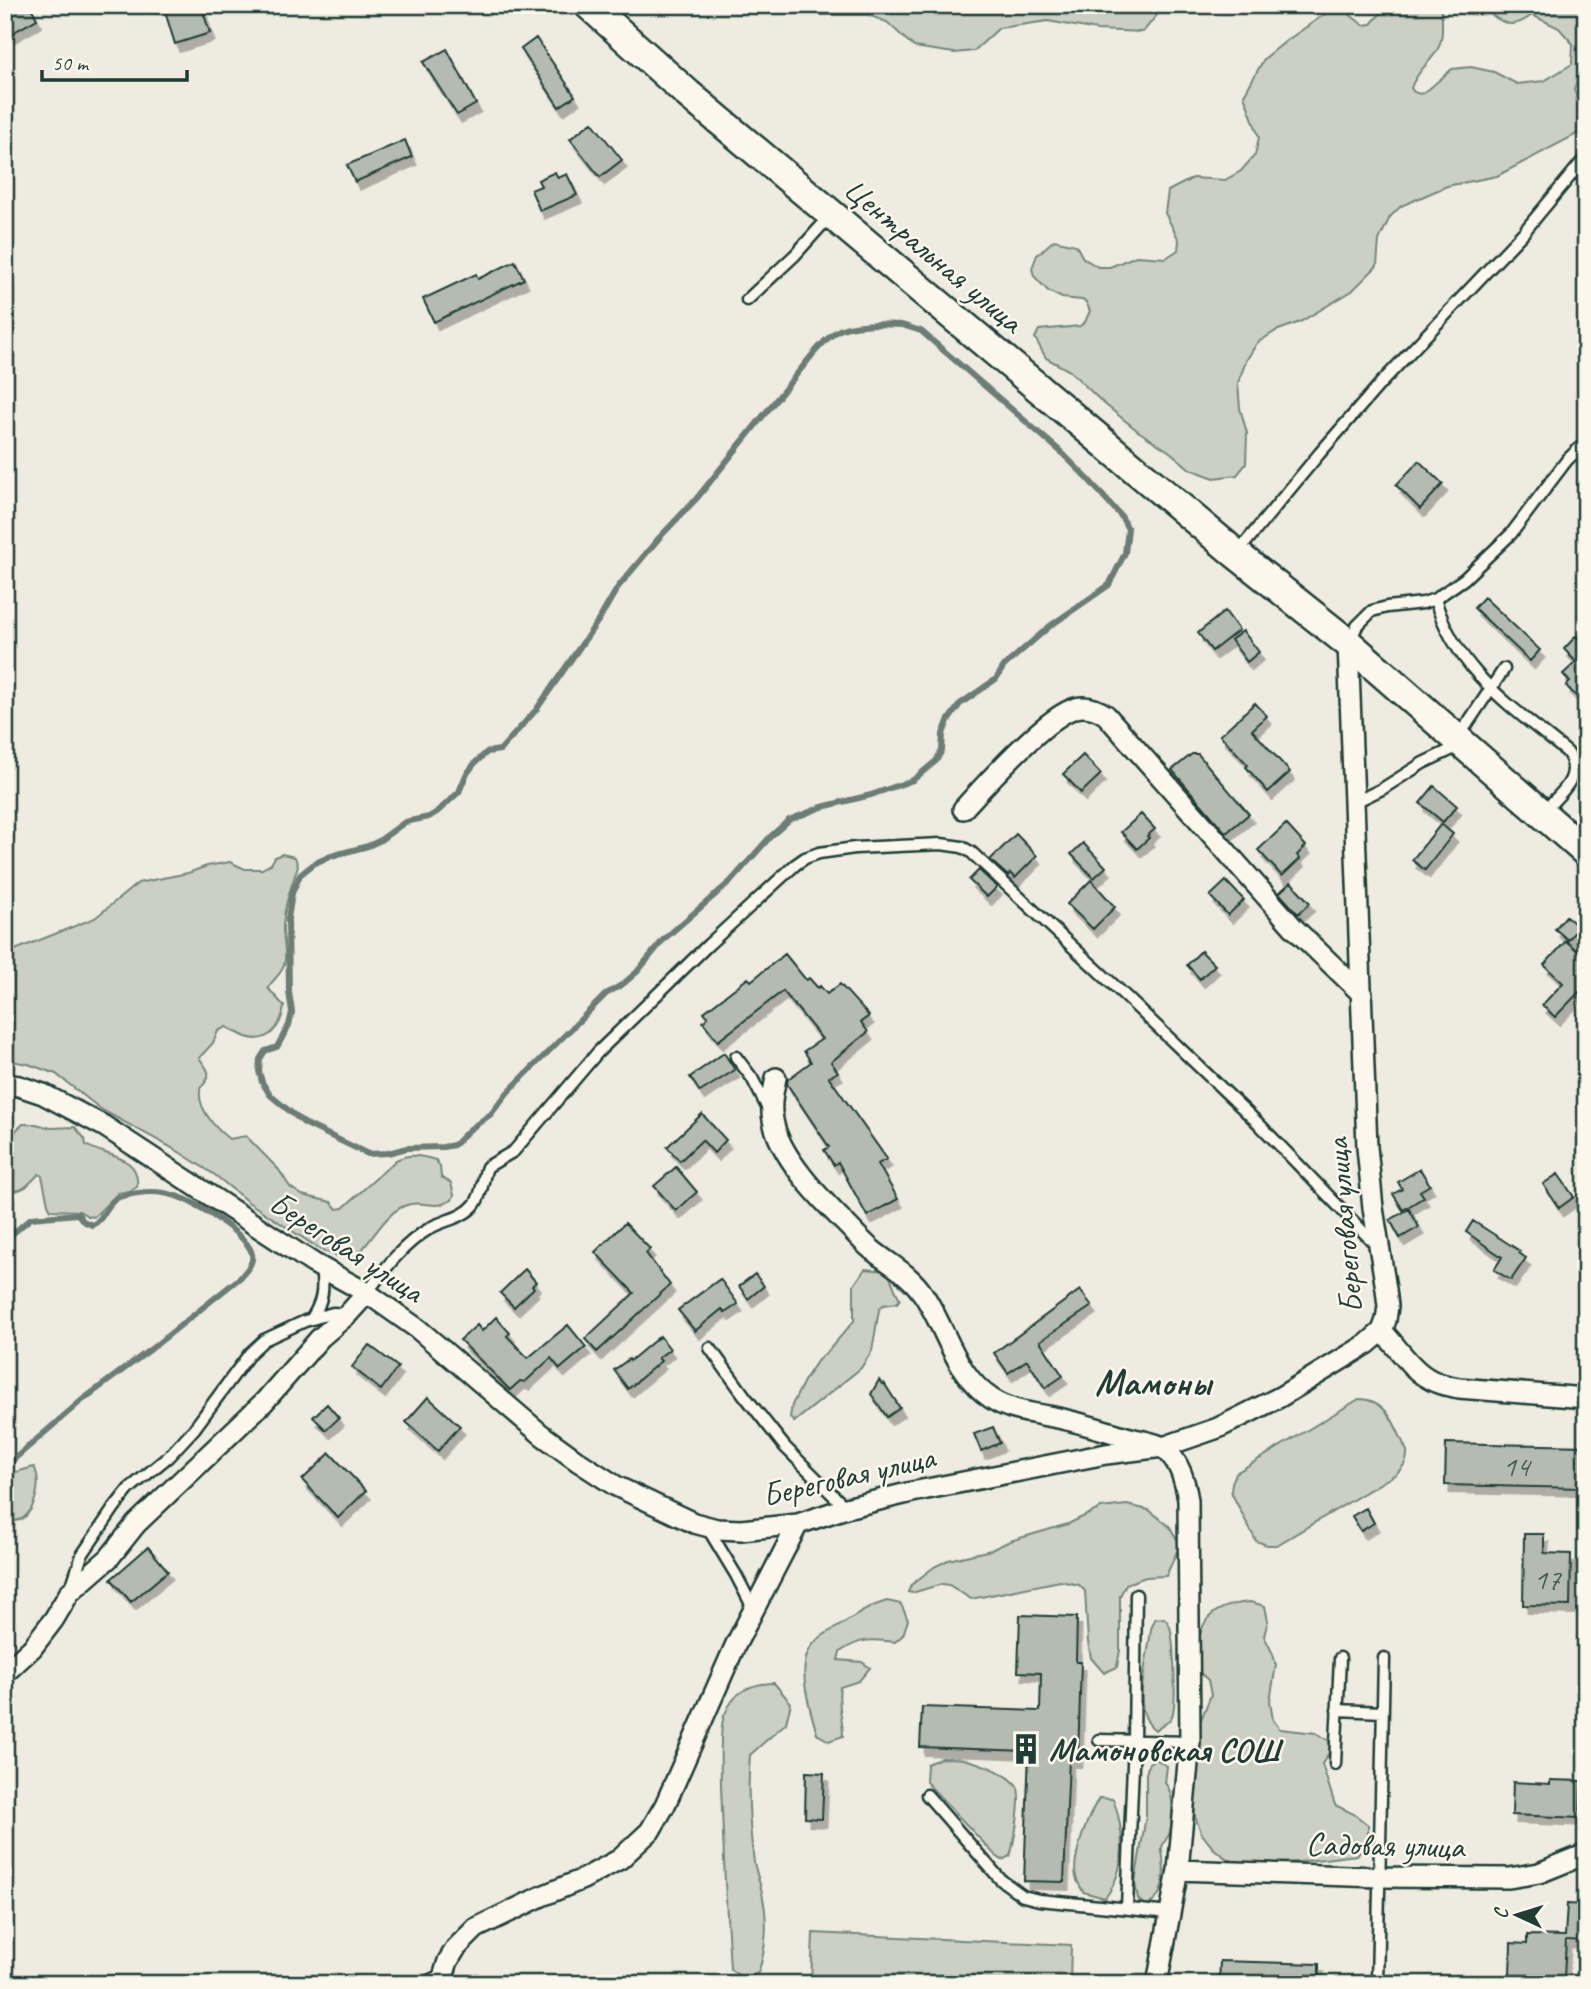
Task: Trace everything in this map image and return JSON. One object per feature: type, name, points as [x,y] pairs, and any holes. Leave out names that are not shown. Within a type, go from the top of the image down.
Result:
[{"type":"street","name":"Центральная улица","points":[[589,5],[688,94],[1236,554],[1348,643],[1586,852]]},
{"type":"street","name":"Береговая улица","points":[[5,1084],[43,1094],[104,1126],[410,1323],[542,1435],[579,1462],[617,1486],[706,1526],[741,1530],[798,1524],[846,1508],[912,1492],[1106,1454],[1163,1447],[1247,1415],[1367,1344],[1382,1332],[1386,1320],[1388,1306],[1367,1147],[1348,643]]},
{"type":"street","points":[[963,809],[996,774],[1059,716],[1079,707],[1098,709],[1294,929],[1362,994]]},
{"type":"street","points":[[776,1078],[771,1108],[778,1138],[813,1189],[869,1248],[901,1270],[923,1294],[957,1360],[981,1390],[1011,1409],[1081,1423],[1163,1447],[1181,1470],[1188,1500],[1190,1742],[1178,1870],[1157,1984]]},
{"type":"street","points":[[5,1673],[32,1648],[70,1592],[109,1558],[135,1524],[264,1402],[320,1338],[367,1293]]},
{"type":"street","points":[[1382,1332],[1417,1370],[1440,1384],[1459,1388],[1586,1398]]},
{"type":"street","points":[[442,1979],[456,1948],[476,1928],[620,1859],[650,1831],[665,1805],[735,1646],[798,1524]]},
{"type":"street","name":"Садовая улица","points":[[1178,1870],[1379,1877],[1522,1877],[1586,1854]]},
{"type":"lane","points":[[1236,554],[1380,384],[1523,233],[1586,157]]},
{"type":"lane","points":[[747,300],[794,255],[832,213]]},
{"type":"lane","points":[[1348,643],[1357,626],[1372,611],[1387,607],[1412,606],[1435,599],[1464,579],[1511,534],[1567,460],[1586,442]]},
{"type":"lane","points":[[1435,599],[1447,631],[1461,655],[1492,690],[1567,752],[1574,763],[1586,769]]},
{"type":"lane","points":[[1354,802],[1382,789],[1460,742],[1504,669]]},
{"type":"lane","points":[[1541,814],[1569,782],[1574,763]]},
{"type":"lane","points":[[367,1293],[399,1252],[416,1237],[473,1207],[482,1191],[487,1167],[514,1151],[598,1052],[795,865],[819,853],[916,845],[953,845],[971,852],[1258,1123],[1379,1248]]},
{"type":"lane","points":[[736,1057],[757,1087],[773,1122]]},
{"type":"lane","points":[[312,1318],[323,1293],[321,1268]]},
{"type":"lane","points":[[70,1592],[82,1555],[129,1489],[168,1457],[194,1429],[250,1353],[264,1340],[312,1318],[333,1313],[348,1314]]},
{"type":"lane","points":[[710,1348],[785,1447],[846,1508]]},
{"type":"lane","points":[[706,1526],[754,1609]]},
{"type":"lane","points":[[1127,1908],[1134,1741],[1136,1595]]},
{"type":"lane","points":[[1335,1764],[1340,1658]]},
{"type":"lane","points":[[1377,1984],[1384,1658]]},
{"type":"lane","points":[[1337,1710],[1383,1713]]},
{"type":"lane","points":[[1099,1740],[1190,1742]]},
{"type":"lane","points":[[927,1795],[1001,1880],[1023,1896],[1038,1900],[1170,1913]]},
{"type":"lane","points":[[422,1984],[442,1979]]},
{"type":"shaded area","points":[[790,5],[1159,5],[1162,9],[1143,32],[1097,30],[1048,21],[999,28],[974,51],[954,53],[914,47],[887,22],[868,15],[821,15]]},
{"type":"shaded area","points":[[1338,5],[1363,25],[1371,24],[1380,14],[1381,5],[1439,5],[1442,19],[1439,47],[1411,88],[1420,94],[1452,69],[1471,67],[1494,72],[1517,84],[1544,81],[1572,64],[1573,44],[1559,28],[1532,15],[1516,24],[1509,24],[1476,5],[1586,5],[1586,75],[1577,80],[1574,90],[1583,114],[1583,124],[1575,135],[1497,176],[1447,186],[1401,206],[1390,217],[1379,240],[1377,266],[1352,291],[1300,322],[1276,331],[1257,343],[1246,361],[1238,383],[1240,408],[1247,433],[1246,464],[1237,475],[1214,478],[1190,469],[1102,402],[1070,371],[1046,358],[1035,338],[1039,330],[1080,326],[1090,311],[1082,300],[1062,298],[1048,291],[1034,276],[1032,268],[1037,255],[1054,240],[1076,245],[1083,258],[1098,267],[1110,267],[1136,256],[1166,258],[1178,250],[1179,240],[1165,213],[1168,191],[1193,178],[1225,180],[1241,171],[1255,155],[1259,137],[1244,95],[1264,59]]},
{"type":"shaded area","points":[[282,854],[295,857],[298,866],[284,918],[284,965],[268,988],[284,1006],[280,1020],[273,1032],[261,1038],[246,1037],[226,1027],[218,1031],[213,1043],[199,1058],[208,1073],[200,1088],[200,1099],[209,1118],[229,1139],[246,1136],[279,1170],[290,1187],[302,1195],[331,1202],[337,1209],[343,1208],[396,1160],[420,1156],[436,1160],[441,1177],[451,1183],[454,1195],[452,1200],[439,1205],[412,1204],[397,1210],[355,1257],[341,1257],[323,1251],[176,1150],[102,1110],[56,1074],[28,1064],[5,1060],[5,954],[95,918],[138,883],[230,862],[245,869],[262,869]]},
{"type":"shaded area","points":[[23,1124],[51,1128],[75,1127],[85,1139],[86,1145],[128,1163],[137,1176],[137,1187],[118,1193],[94,1217],[79,1211],[51,1210],[42,1176],[39,1174],[22,1189],[7,1191],[6,1153],[11,1138]]},
{"type":"shaded area","points":[[865,1269],[886,1271],[900,1299],[897,1303],[883,1305],[879,1310],[872,1351],[861,1368],[794,1422],[790,1417],[792,1405],[804,1381],[818,1360],[854,1321],[854,1285]]},
{"type":"shaded area","points":[[1359,1399],[1378,1404],[1390,1417],[1407,1451],[1403,1467],[1396,1474],[1277,1545],[1256,1541],[1231,1492],[1236,1473]]},
{"type":"shaded area","points":[[34,1467],[37,1487],[31,1509],[22,1519],[5,1524],[5,1475]]},
{"type":"shaded area","points":[[1127,1505],[1149,1510],[1170,1527],[1180,1545],[1166,1576],[1146,1577],[1126,1584],[1120,1596],[1120,1650],[1117,1667],[1104,1673],[1091,1658],[1085,1591],[1079,1585],[1060,1581],[971,1599],[949,1585],[942,1584],[908,1592],[911,1585],[948,1560],[991,1550],[1010,1541],[1068,1524],[1101,1508]]},
{"type":"shaded area","points":[[887,1601],[901,1604],[908,1620],[903,1635],[895,1642],[866,1641],[840,1652],[838,1660],[862,1662],[870,1668],[859,1681],[840,1687],[843,1736],[829,1741],[817,1734],[805,1686],[805,1661],[809,1650],[824,1635],[868,1608]]},
{"type":"shaded area","points":[[1250,1602],[1265,1606],[1268,1621],[1264,1636],[1276,1665],[1270,1701],[1273,1720],[1280,1729],[1316,1733],[1329,1741],[1330,1751],[1322,1764],[1335,1805],[1354,1814],[1368,1825],[1368,1845],[1357,1855],[1245,1865],[1227,1859],[1213,1848],[1202,1834],[1192,1803],[1200,1722],[1211,1695],[1208,1680],[1198,1671],[1201,1631],[1212,1614],[1222,1608]]},
{"type":"shaded area","points":[[1164,1618],[1169,1624],[1171,1634],[1174,1709],[1171,1718],[1155,1730],[1147,1721],[1143,1710],[1142,1683],[1151,1629],[1155,1619]]},
{"type":"shaded area","points":[[774,1683],[791,1703],[786,1723],[750,1755],[751,1835],[754,1862],[764,1903],[766,1933],[758,1973],[743,1977],[730,1969],[721,1730],[728,1707],[743,1690]]},
{"type":"shaded area","points":[[941,1758],[963,1759],[984,1765],[1007,1777],[1017,1786],[1019,1792],[1016,1831],[1010,1856],[1002,1860],[995,1855],[926,1782],[927,1764]]},
{"type":"shaded area","points":[[1156,1759],[1167,1766],[1165,1783],[1172,1800],[1172,1820],[1170,1832],[1162,1847],[1164,1872],[1160,1893],[1145,1906],[1138,1899],[1135,1883],[1146,1816],[1146,1774],[1149,1763]]},
{"type":"shaded area","points":[[1099,1798],[1113,1799],[1122,1837],[1117,1875],[1105,1898],[1083,1892],[1075,1869],[1082,1836]]},
{"type":"shaded area","points":[[813,1933],[1071,1945],[1070,1984],[811,1984]]},
{"type":"building","points":[[5,5],[30,5],[37,19],[5,37]]},
{"type":"building","points":[[163,5],[201,5],[210,33],[175,44]]},
{"type":"building","points":[[536,38],[575,96],[559,107],[521,49]]},
{"type":"building","points":[[447,49],[476,104],[457,115],[423,62]]},
{"type":"building","points":[[592,122],[622,160],[600,177],[570,139]]},
{"type":"building","points":[[405,140],[412,157],[355,182],[347,165]]},
{"type":"building","points":[[555,172],[558,178],[567,174],[577,195],[540,211],[531,190],[541,186],[538,180]]},
{"type":"building","points":[[515,261],[524,279],[434,322],[423,299],[476,274],[478,279]]},
{"type":"building","points":[[1419,461],[1443,484],[1420,509],[1396,485]]},
{"type":"building","points":[[1484,597],[1540,650],[1530,661],[1474,608]]},
{"type":"building","points":[[1225,611],[1239,630],[1212,651],[1198,633]]},
{"type":"building","points":[[1243,631],[1259,652],[1247,662],[1231,640]]},
{"type":"building","points":[[1576,636],[1586,646],[1586,706],[1566,686],[1570,682],[1563,674],[1576,662],[1564,649]]},
{"type":"building","points":[[1255,703],[1267,716],[1252,730],[1290,772],[1268,792],[1220,735]]},
{"type":"building","points":[[1192,754],[1198,754],[1249,814],[1226,833],[1172,770]]},
{"type":"building","points":[[1083,755],[1101,774],[1081,793],[1063,774]]},
{"type":"building","points":[[1434,786],[1457,806],[1443,822],[1420,803]]},
{"type":"building","points":[[1141,814],[1155,829],[1137,849],[1121,832]]},
{"type":"building","points":[[1286,824],[1306,846],[1297,855],[1300,859],[1282,876],[1258,850]]},
{"type":"building","points":[[1441,824],[1453,834],[1425,870],[1412,860]]},
{"type":"building","points":[[1016,834],[1037,856],[1015,878],[1010,873],[1008,876],[990,860]]},
{"type":"building","points":[[1083,843],[1106,867],[1094,878],[1071,854]]},
{"type":"building","points":[[979,870],[997,887],[987,897],[969,880]]},
{"type":"building","points":[[1091,880],[1115,907],[1093,929],[1067,904]]},
{"type":"building","points":[[1226,881],[1244,900],[1228,915],[1210,896]]},
{"type":"building","points":[[1291,882],[1310,903],[1298,914],[1279,893]]},
{"type":"building","points":[[1566,916],[1579,927],[1568,940],[1555,929]]},
{"type":"building","points":[[1566,941],[1586,958],[1586,985],[1555,1017],[1542,1005],[1563,983],[1544,965]]},
{"type":"building","points":[[1201,951],[1215,965],[1200,979],[1187,965]]},
{"type":"building","points":[[785,954],[806,980],[809,978],[827,994],[840,984],[869,1016],[861,1022],[868,1032],[831,1062],[838,1072],[829,1077],[887,1159],[878,1164],[898,1199],[867,1216],[838,1162],[834,1165],[824,1150],[829,1147],[787,1084],[788,1079],[811,1062],[804,1051],[822,1039],[783,991],[718,1041],[703,1022],[708,1017],[704,1012],[748,978],[751,981]]},
{"type":"building","points":[[724,1053],[735,1070],[700,1092],[690,1077]]},
{"type":"building","points":[[702,1114],[726,1140],[714,1153],[702,1140],[680,1161],[667,1147]]},
{"type":"building","points":[[676,1167],[697,1192],[676,1211],[654,1186]]},
{"type":"building","points":[[1420,1169],[1430,1185],[1420,1191],[1424,1197],[1403,1210],[1393,1194],[1402,1189],[1398,1182]]},
{"type":"building","points":[[1558,1174],[1574,1197],[1559,1208],[1543,1184]]},
{"type":"building","points":[[1409,1209],[1419,1227],[1400,1238],[1390,1220]]},
{"type":"building","points":[[1473,1221],[1520,1251],[1526,1258],[1511,1280],[1494,1270],[1502,1257],[1466,1232]]},
{"type":"building","points":[[625,1223],[650,1249],[646,1253],[670,1285],[597,1352],[585,1339],[634,1293],[595,1252]]},
{"type":"building","points":[[525,1269],[536,1282],[532,1286],[534,1288],[514,1307],[500,1293]]},
{"type":"building","points":[[755,1274],[764,1286],[748,1299],[739,1286]]},
{"type":"building","points":[[720,1279],[738,1304],[725,1313],[722,1309],[695,1331],[678,1310]]},
{"type":"building","points":[[1080,1290],[1092,1306],[1040,1341],[1063,1376],[1045,1388],[1027,1360],[1008,1373],[994,1353]]},
{"type":"building","points":[[496,1317],[510,1333],[507,1336],[528,1358],[568,1325],[586,1347],[560,1369],[551,1358],[525,1382],[520,1381],[510,1390],[460,1340],[477,1325],[482,1331]]},
{"type":"building","points":[[660,1336],[670,1349],[658,1358],[661,1361],[628,1389],[614,1370],[629,1359],[630,1361]]},
{"type":"building","points":[[369,1345],[398,1367],[381,1390],[352,1367]]},
{"type":"building","points":[[879,1380],[884,1383],[900,1408],[887,1417],[871,1394]]},
{"type":"building","points":[[428,1397],[460,1426],[438,1451],[406,1422]]},
{"type":"building","points":[[327,1404],[339,1418],[326,1430],[313,1417]]},
{"type":"building","points":[[993,1427],[1000,1443],[981,1451],[974,1434]]},
{"type":"building","points":[[1446,1443],[1586,1446],[1586,1488],[1445,1485]]},
{"type":"building","points":[[330,1453],[366,1491],[338,1518],[302,1480]]},
{"type":"building","points":[[1366,1508],[1374,1523],[1361,1531],[1352,1516]]},
{"type":"building","points":[[1524,1534],[1544,1534],[1544,1553],[1571,1554],[1570,1606],[1523,1605]]},
{"type":"building","points":[[148,1547],[168,1571],[131,1602],[111,1579]]},
{"type":"building","name":"Мамоновская СОШ","points":[[1020,1615],[1077,1617],[1076,1662],[1081,1662],[1078,1759],[1069,1759],[1064,1882],[1024,1881],[1029,1751],[920,1747],[922,1707],[1040,1711],[1041,1673],[1018,1672]]},
{"type":"building","points":[[806,1772],[824,1773],[822,1819],[805,1818]]},
{"type":"building","points":[[1550,1780],[1581,1781],[1580,1818],[1512,1815],[1513,1782],[1550,1784]]},
{"type":"building","points":[[1567,1904],[1586,1905],[1586,1941],[1566,1940],[1564,1978],[1510,1975],[1511,1943],[1527,1944],[1527,1935],[1565,1936]]},
{"type":"building","points":[[1220,1961],[1319,1964],[1319,1984],[1219,1984]]},
{"type":"waterway","points":[[875,324],[902,325],[921,331],[1060,451],[1088,479],[1121,516],[1128,529],[1125,553],[1109,585],[1050,626],[1004,666],[996,679],[960,704],[948,721],[943,734],[942,750],[936,761],[913,780],[871,795],[822,807],[789,820],[731,881],[664,939],[637,972],[606,994],[508,1092],[491,1114],[454,1145],[368,1154],[304,1123],[270,1095],[259,1071],[260,1059],[265,1051],[277,1047],[289,1025],[292,1012],[289,992],[288,919],[292,893],[300,875],[315,863],[331,856],[379,841],[405,822],[429,817],[459,792],[475,763],[487,752],[500,750],[536,710],[600,618],[618,587],[697,498],[813,354],[840,330],[875,324]]},
{"type":"waterway","points":[[5,1266],[10,1236],[31,1218],[78,1214],[83,1221],[92,1225],[117,1198],[148,1192],[176,1196],[207,1212],[241,1238],[252,1254],[252,1261],[241,1277],[81,1401],[5,1467]]},
{"type":"place","name":"Мамоновская СОШ","points":[[1026,1749]]},
{"type":"district","name":"Мамоны","points":[[1153,1382]]}]
